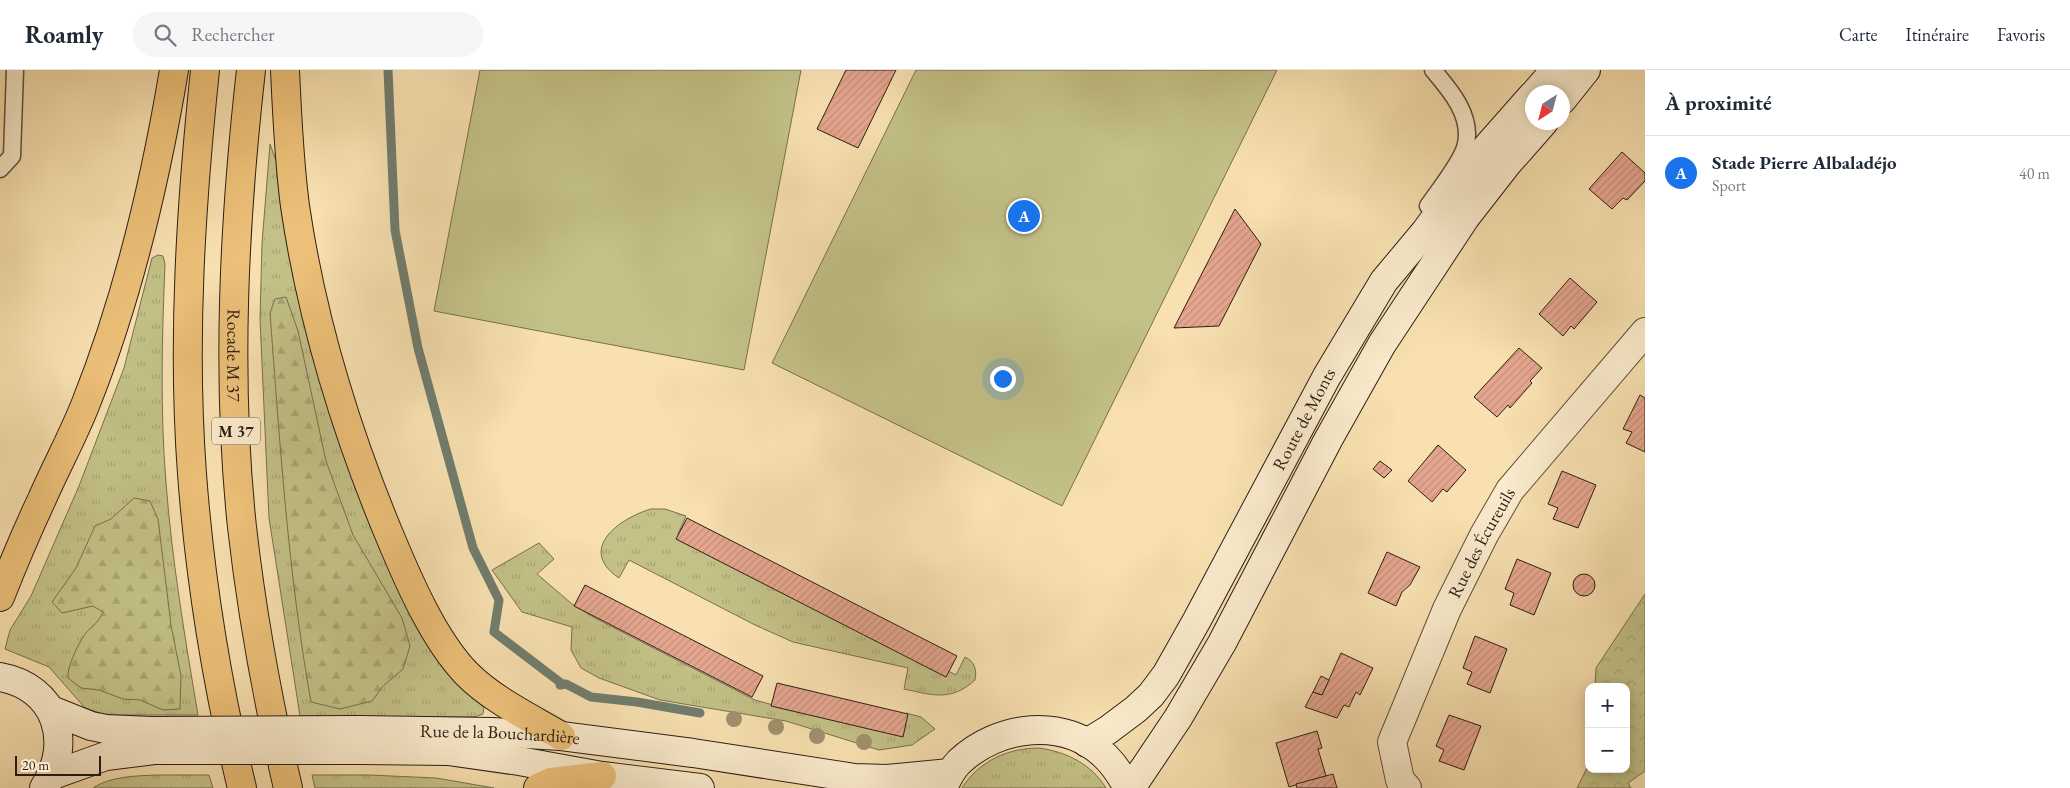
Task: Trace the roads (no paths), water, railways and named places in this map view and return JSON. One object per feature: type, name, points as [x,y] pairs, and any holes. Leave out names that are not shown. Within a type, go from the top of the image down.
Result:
[{"type":"highway","points":[[0,596],[86,404],[114,326],[133,266],[153,182],[174,70]]},
{"type":"highway","name":"M 37","points":[[205,70],[194,188],[189,302],[189,398],[192,473],[203,587],[212,643],[242,788]]},
{"type":"highway","name":"Rocade M 37","points":[[251,70],[240,192],[234,303],[237,461],[242,526],[257,636],[288,788]]},
{"type":"highway","points":[[285,70],[287,126],[295,205],[308,280],[339,401],[358,458],[381,516],[401,564],[424,610],[446,646],[466,673],[488,692],[561,736]]},
{"type":"highway","points":[[538,788],[551,782],[602,776]]},
{"type":"street","points":[[1542,85],[1555,70]]},
{"type":"street","points":[[1570,90],[1586,70]]},
{"type":"street","name":"Route de Monts","points":[[1087,743],[1136,709],[1166,675],[1327,376],[1384,281],[1425,232],[1487,148],[1525,104]]},
{"type":"street","name":"Route de Monts","points":[[1130,788],[1178,718],[1222,643],[1328,440],[1382,344],[1465,218],[1502,170],[1537,130]]},
{"type":"street","name":"Rue des Écureuils","points":[[1407,788],[1400,780],[1392,742],[1447,609],[1484,535],[1510,490],[1645,332]]},
{"type":"street","points":[[0,677],[15,679],[36,692],[51,710],[60,742],[58,759],[48,781]]},
{"type":"street","name":"Rue de la Bouchardière","points":[[51,710],[91,726],[152,741],[361,740],[492,732],[561,736],[693,753],[855,778],[904,778],[946,781]]},
{"type":"street","points":[[946,781],[959,763],[982,744],[1011,732],[1041,729],[1065,734],[1087,743],[1104,756],[1119,772],[1130,788]]},
{"type":"street","name":"Rue de la Bouchardière","points":[[361,740],[519,761],[602,776],[700,788]]},
{"type":"street","name":"Rue de la Bouchardière","points":[[48,781],[106,756],[152,741]]},
{"type":"lane","points":[[0,169],[12,156],[15,70]]},
{"type":"lane","points":[[1384,281],[1415,225],[1460,158],[1466,145],[1467,131],[1463,112],[1450,90],[1432,70]]},
{"type":"waterway","points":[[388,70],[395,230],[418,348],[473,548],[499,600],[494,632],[561,683]]},
{"type":"waterway","points":[[560,685],[566,684],[591,697],[637,702],[700,713]]},
{"type":"place","name":"Stade Pierre Albaladéjo","points":[[1024,216]]}]
